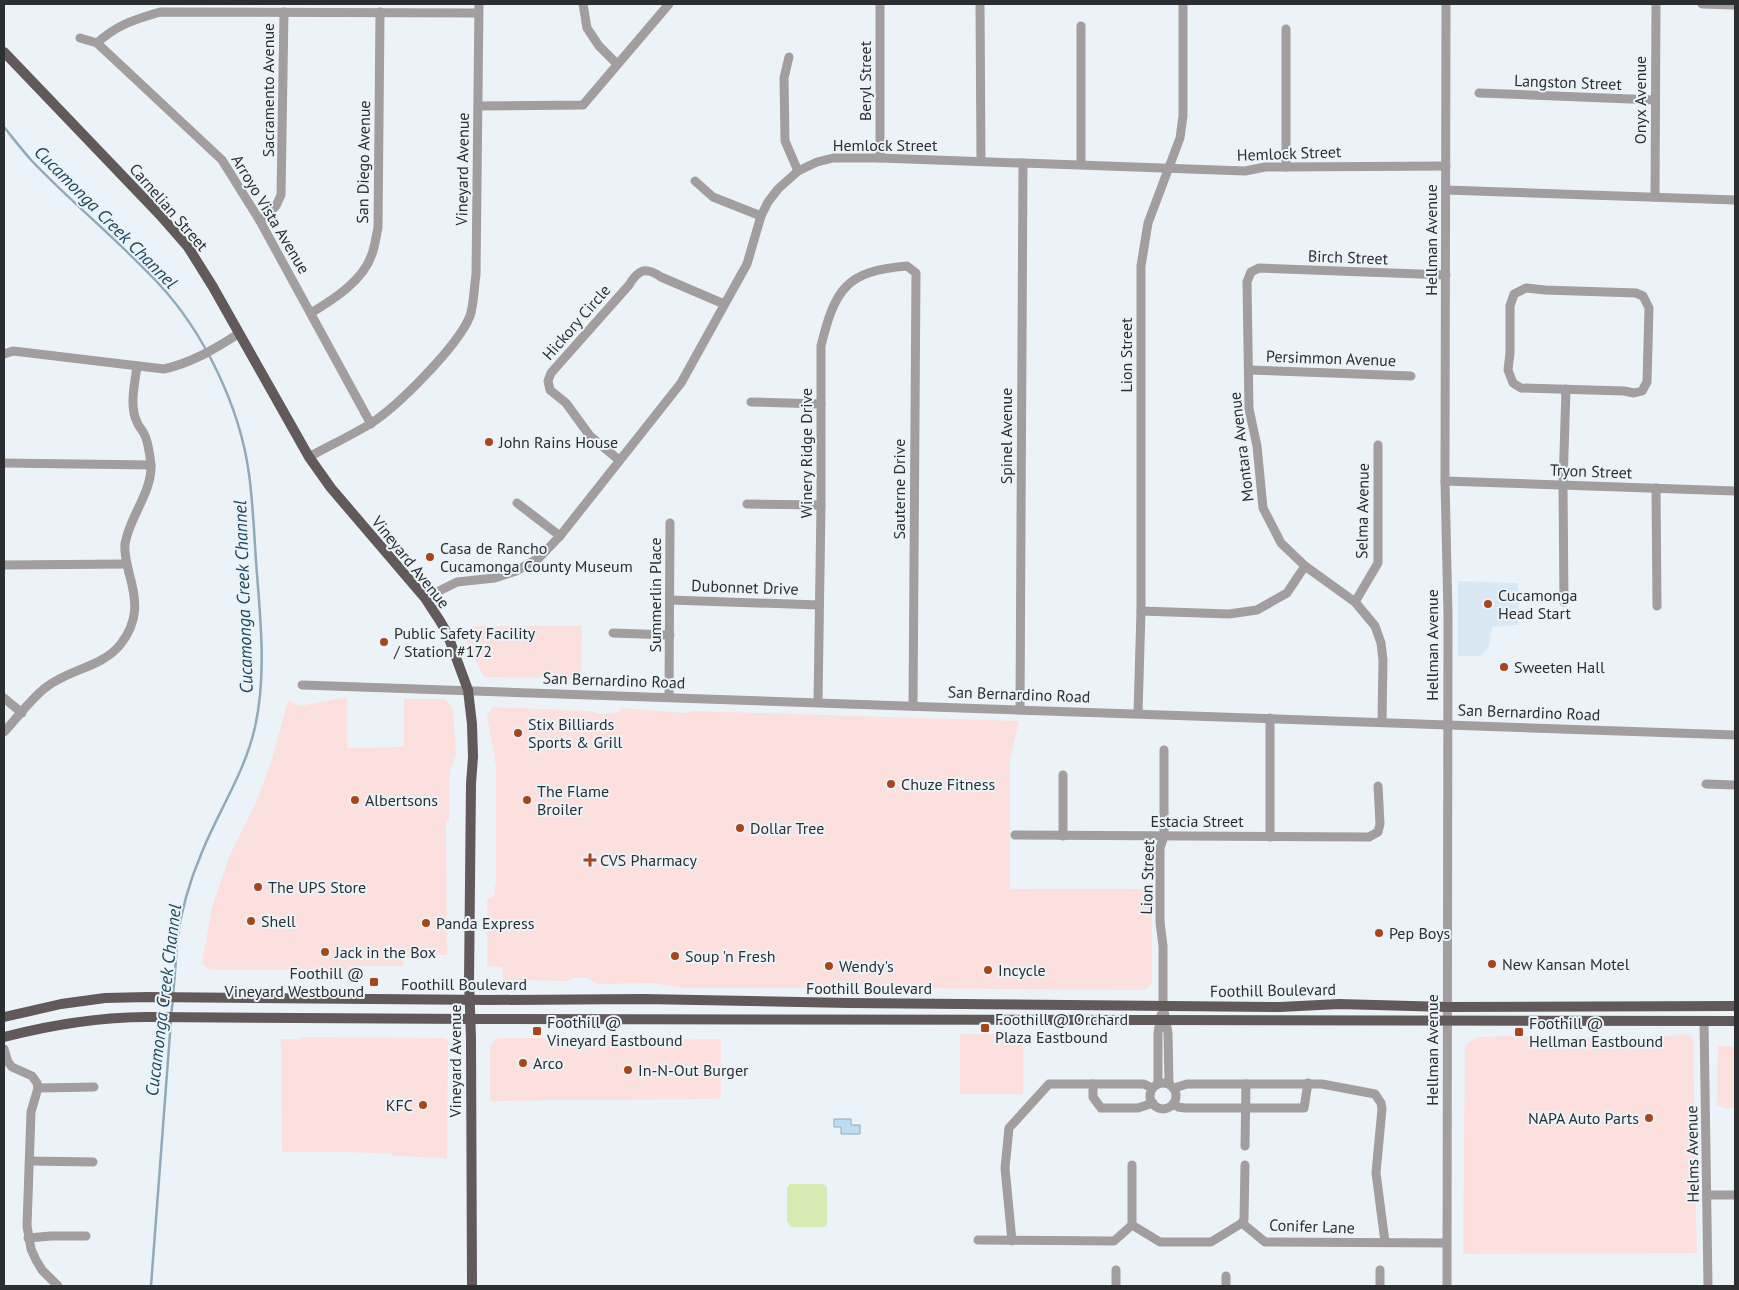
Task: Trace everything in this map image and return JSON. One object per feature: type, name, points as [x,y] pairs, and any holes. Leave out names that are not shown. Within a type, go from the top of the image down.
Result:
[{"type":"main road","name":"Carnelian Street","points":[[4,52],[160,215],[188,247],[213,286],[238,334],[310,457]]},
{"type":"main road","name":"Vineyard Avenue","points":[[310,457],[331,488],[425,598],[447,633],[468,690],[473,757],[471,784],[470,1000],[472,1286]]},
{"type":"main road","name":"Foothill Boulevard","points":[[4,1017],[61,1004],[105,998],[166,997],[470,1000],[643,999],[849,1004],[1280,1007],[1338,1004],[1447,1007],[1735,1006]]},
{"type":"main road","name":"Foothill Boulevard","points":[[4,1037],[64,1023],[106,1018],[166,1016],[471,1019],[1735,1021]]},
{"type":"street","points":[[582,4],[587,28],[599,46],[617,64]]},
{"type":"street","points":[[478,106],[583,105],[669,4]]},
{"type":"street","name":"Beryl Street","points":[[880,4],[880,158]]},
{"type":"street","points":[[980,4],[980,161]]},
{"type":"street","name":"Lion Street","points":[[1138,713],[1141,611],[1141,266],[1148,223],[1180,138],[1183,116],[1183,4]]},
{"type":"street","name":"Hellman Avenue","points":[[1446,4],[1446,1286]]},
{"type":"street","name":"Onyx Avenue","points":[[1655,197],[1656,4]]},
{"type":"street","points":[[1702,4],[1735,5]]},
{"type":"street","points":[[97,43],[110,31],[128,22],[160,12],[380,12],[479,8]]},
{"type":"street","name":"Vineyard Avenue","points":[[310,457],[371,424],[402,398],[447,351],[460,334],[470,315],[476,274],[479,8]]},
{"type":"street","name":"Sacramento Avenue","points":[[260,221],[276,206],[281,195],[284,12]]},
{"type":"street","name":"San Diego Avenue","points":[[312,313],[337,298],[356,280],[372,256],[378,228],[380,12]]},
{"type":"street","points":[[1081,26],[1081,164]]},
{"type":"street","points":[[1286,29],[1286,167]]},
{"type":"street","name":"Arroyo Vista Avenue","points":[[80,38],[97,43],[222,160],[260,221],[312,313],[371,424]]},
{"type":"street","points":[[789,57],[784,78],[785,141],[798,171]]},
{"type":"street","name":"Langston Street","points":[[1478,93],[1655,100]]},
{"type":"street","name":"Hemlock Street","points":[[425,598],[457,582],[495,578],[516,571],[538,558],[560,536],[680,383],[747,264],[761,216],[768,202],[778,189],[798,171],[818,162],[833,158],[880,158],[1245,171],[1265,167],[1446,166]]},
{"type":"street","name":"Spinel Avenue","points":[[1020,709],[1023,163]]},
{"type":"street","points":[[695,180],[713,197],[761,216]]},
{"type":"street","points":[[1446,190],[1735,200]]},
{"type":"street","name":"Winery Ridge Drive","points":[[818,702],[821,346],[827,322],[836,300],[851,281],[870,271],[908,266],[916,273]]},
{"type":"street","name":"Birch Street","points":[[1251,272],[1259,268],[1446,275]]},
{"type":"street","name":"Hickory Circle","points":[[619,460],[590,436],[566,403],[550,390],[548,381],[551,372],[629,285],[636,274],[644,271],[653,271],[661,277],[724,304]]},
{"type":"street","name":"Montara Avenue","points":[[1251,272],[1247,282],[1249,409],[1257,446],[1263,508],[1281,543],[1305,566],[1355,602],[1374,626],[1381,643],[1383,660],[1382,722]]},
{"type":"street","name":"Sauterne Drive","points":[[913,706],[916,273]]},
{"type":"street","points":[[1526,288],[1636,293],[1643,296],[1649,308],[1647,382],[1642,391],[1634,393],[1566,389],[1520,388],[1513,383],[1508,370],[1510,306],[1514,294],[1526,288]]},
{"type":"street","points":[[4,354],[13,351],[164,369],[181,366],[238,334]]},
{"type":"street","points":[[4,732],[45,688],[65,675],[106,658],[120,645],[129,630],[136,608],[125,545],[144,493],[151,465],[144,433],[136,422],[133,404],[137,366]]},
{"type":"street","name":"Persimmon Avenue","points":[[1249,370],[1411,376]]},
{"type":"street","points":[[1564,602],[1566,389]]},
{"type":"street","points":[[751,402],[821,404]]},
{"type":"street","name":"Selma Avenue","points":[[1355,602],[1378,563],[1378,445]]},
{"type":"street","points":[[4,463],[151,465]]},
{"type":"street","name":"Tryon Street","points":[[1445,481],[1735,491]]},
{"type":"street","points":[[1656,488],[1657,606]]},
{"type":"street","points":[[517,503],[560,536]]},
{"type":"street","points":[[746,504],[821,506]]},
{"type":"street","name":"Summerlin Place","points":[[669,697],[670,523]]},
{"type":"street","points":[[4,565],[127,564]]},
{"type":"street","points":[[1141,611],[1229,614],[1257,610],[1287,593],[1305,566]]},
{"type":"street","name":"Dubonnet Drive","points":[[670,600],[819,605]]},
{"type":"street","points":[[613,633],[670,635]]},
{"type":"street","name":"San Bernardino Road","points":[[302,685],[1735,735]]},
{"type":"street","points":[[4,698],[22,712]]},
{"type":"street","points":[[1270,718],[1270,836]]},
{"type":"street","name":"Lion Street","points":[[1163,1020],[1160,848],[1164,836],[1164,750]]},
{"type":"street","points":[[1063,775],[1063,836]]},
{"type":"street","points":[[1706,784],[1735,785]]},
{"type":"street","name":"Estacia Street","points":[[1016,835],[1369,837],[1378,832],[1380,824],[1378,786]]},
{"type":"street","points":[[1153,1104],[1150,1096],[1155,1086],[1163,1020]]},
{"type":"street","points":[[1093,1084],[1093,1097],[1101,1108],[1138,1108],[1153,1104],[1164,1109],[1173,1104],[1176,1098],[1171,1086],[1168,1033],[1163,1020]]},
{"type":"street","name":"Helms Avenue","points":[[1704,1021],[1708,1286]]},
{"type":"street","points":[[4,1048],[8,1062],[32,1076],[37,1083],[38,1088],[31,1112],[30,1161],[26,1208],[28,1238],[31,1249],[42,1270],[58,1286]]},
{"type":"street","points":[[1012,1241],[1005,1168],[1009,1128],[1049,1084],[1144,1084],[1155,1086],[1163,1082],[1171,1086],[1187,1084],[1331,1084],[1378,1096],[1382,1109],[1376,1173],[1385,1242]]},
{"type":"street","points":[[1173,1104],[1185,1108],[1304,1108],[1308,1083]]},
{"type":"street","points":[[1245,1146],[1246,1084]]},
{"type":"street","points":[[38,1088],[94,1087]]},
{"type":"street","points":[[30,1161],[93,1162]]},
{"type":"street","points":[[1132,1164],[1132,1226]]},
{"type":"street","points":[[1132,1226],[1160,1242],[1211,1242],[1242,1223],[1244,1219],[1245,1165]]},
{"type":"street","points":[[1707,1195],[1735,1195]]},
{"type":"street","name":"Conifer Lane","points":[[1242,1223],[1266,1242],[1446,1243]]},
{"type":"street","points":[[978,1240],[1114,1241],[1132,1226]]},
{"type":"street","points":[[28,1238],[86,1236]]},
{"type":"street","points":[[1116,1270],[1116,1286]]},
{"type":"street","points":[[1380,1270],[1380,1286]]},
{"type":"street","points":[[1226,1276],[1226,1286]]},
{"type":"shaded area","name":"Cucamonga Head Start","points":[[1458,581],[1518,583],[1519,625],[1492,627],[1489,647],[1480,656],[1458,656]]},
{"type":"shaded area","points":[[473,626],[582,626],[581,678],[484,677],[464,638]]},
{"type":"shaded area","points":[[347,697],[347,748],[404,747],[404,699],[445,699],[453,709],[456,755],[450,772],[449,820],[446,823],[447,955],[422,954],[422,957],[414,957],[412,955],[412,957],[404,957],[403,966],[350,966],[349,970],[210,970],[202,963],[212,907],[230,855],[257,800],[272,759],[288,700],[300,706]]},
{"type":"shaded area","points":[[493,707],[590,711],[600,714],[617,713],[622,708],[686,713],[694,711],[1019,721],[1010,760],[1010,889],[1152,889],[1152,982],[1149,987],[1142,990],[875,988],[873,986],[852,986],[848,988],[681,988],[652,983],[598,984],[588,978],[572,978],[568,981],[503,980],[502,967],[487,966],[487,901],[488,898],[493,898],[496,881],[496,766],[487,716]]},
{"type":"shaded area","points":[[960,1034],[1023,1034],[1023,1094],[960,1094]]},
{"type":"shaded area","points":[[1685,1034],[1693,1037],[1697,1253],[1463,1254],[1465,1045],[1478,1037],[1540,1037],[1548,1040],[1570,1040],[1572,1037],[1646,1039]]},
{"type":"shaded area","points":[[302,1037],[445,1038],[448,1041],[447,1158],[348,1152],[282,1152],[281,1039],[298,1039]]},
{"type":"shaded area","points":[[497,1038],[544,1038],[546,1041],[721,1039],[721,1096],[718,1099],[490,1101],[490,1046]]},
{"type":"shaded area","points":[[1718,1046],[1735,1046],[1735,1108],[1724,1108],[1717,1105]]},
{"type":"green space","points":[[790,1184],[823,1184],[827,1187],[827,1224],[824,1227],[791,1227],[787,1221],[787,1188]]},
{"type":"water","points":[[834,1119],[851,1119],[851,1125],[860,1125],[860,1134],[841,1134],[841,1127],[834,1127]]},
{"type":"waterway","name":"Cucamonga Creek Channel","points":[[4,127],[32,161],[143,267],[175,303],[190,324],[205,347],[228,397],[237,423],[249,474],[261,623],[262,665],[259,707],[251,744],[245,760],[202,852],[186,896],[177,941],[173,995]]},
{"type":"waterway","name":"Cucamonga Creek Channel","points":[[171,1015],[173,1000]]},
{"type":"waterway","name":"Cucamonga Creek Channel","points":[[151,1286],[171,1020]]},
{"type":"place","name":"John Rains House","points":[[489,442]]},
{"type":"place","name":"Casa de Rancho Cucamonga County Museum","points":[[430,557]]},
{"type":"place","name":"Cucamonga Head Start","points":[[1488,604]]},
{"type":"place","name":"Public Safety Facility / Station #172","points":[[384,642]]},
{"type":"place","name":"Sweeten Hall","points":[[1504,667]]},
{"type":"place","name":"Stix Billiards Sports & Grill","points":[[518,733]]},
{"type":"place","name":"Chuze Fitness","points":[[891,784]]},
{"type":"place","name":"Albertsons","points":[[355,800]]},
{"type":"place","name":"The Flame Broiler","points":[[527,800]]},
{"type":"place","name":"Dollar Tree","points":[[740,828]]},
{"type":"place","name":"CVS Pharmacy","points":[[590,860]]},
{"type":"place","name":"The UPS Store","points":[[258,887]]},
{"type":"place","name":"Shell","points":[[251,921]]},
{"type":"place","name":"Panda Express","points":[[426,923]]},
{"type":"place","name":"Pep Boys","points":[[1379,933]]},
{"type":"place","name":"Jack in the Box","points":[[325,952]]},
{"type":"place","name":"Soup 'n Fresh","points":[[675,956]]},
{"type":"place","name":"New Kansan Motel","points":[[1492,964]]},
{"type":"place","name":"Wendy's","points":[[829,966]]},
{"type":"place","name":"Incycle","points":[[988,970]]},
{"type":"place","name":"Foothill @ Vineyard Westbound","points":[[374,982]]},
{"type":"place","name":"Foothill @ Orchard Plaza Eastbound","points":[[985,1028]]},
{"type":"place","name":"Foothill @ Vineyard Eastbound","points":[[537,1031]]},
{"type":"place","name":"Foothill @ Hellman Eastbound","points":[[1519,1032]]},
{"type":"place","name":"Arco","points":[[523,1063]]},
{"type":"place","name":"In-N-Out Burger","points":[[628,1070]]},
{"type":"place","name":"KFC","points":[[423,1105]]},
{"type":"place","name":"NAPA Auto Parts","points":[[1649,1118]]}]
